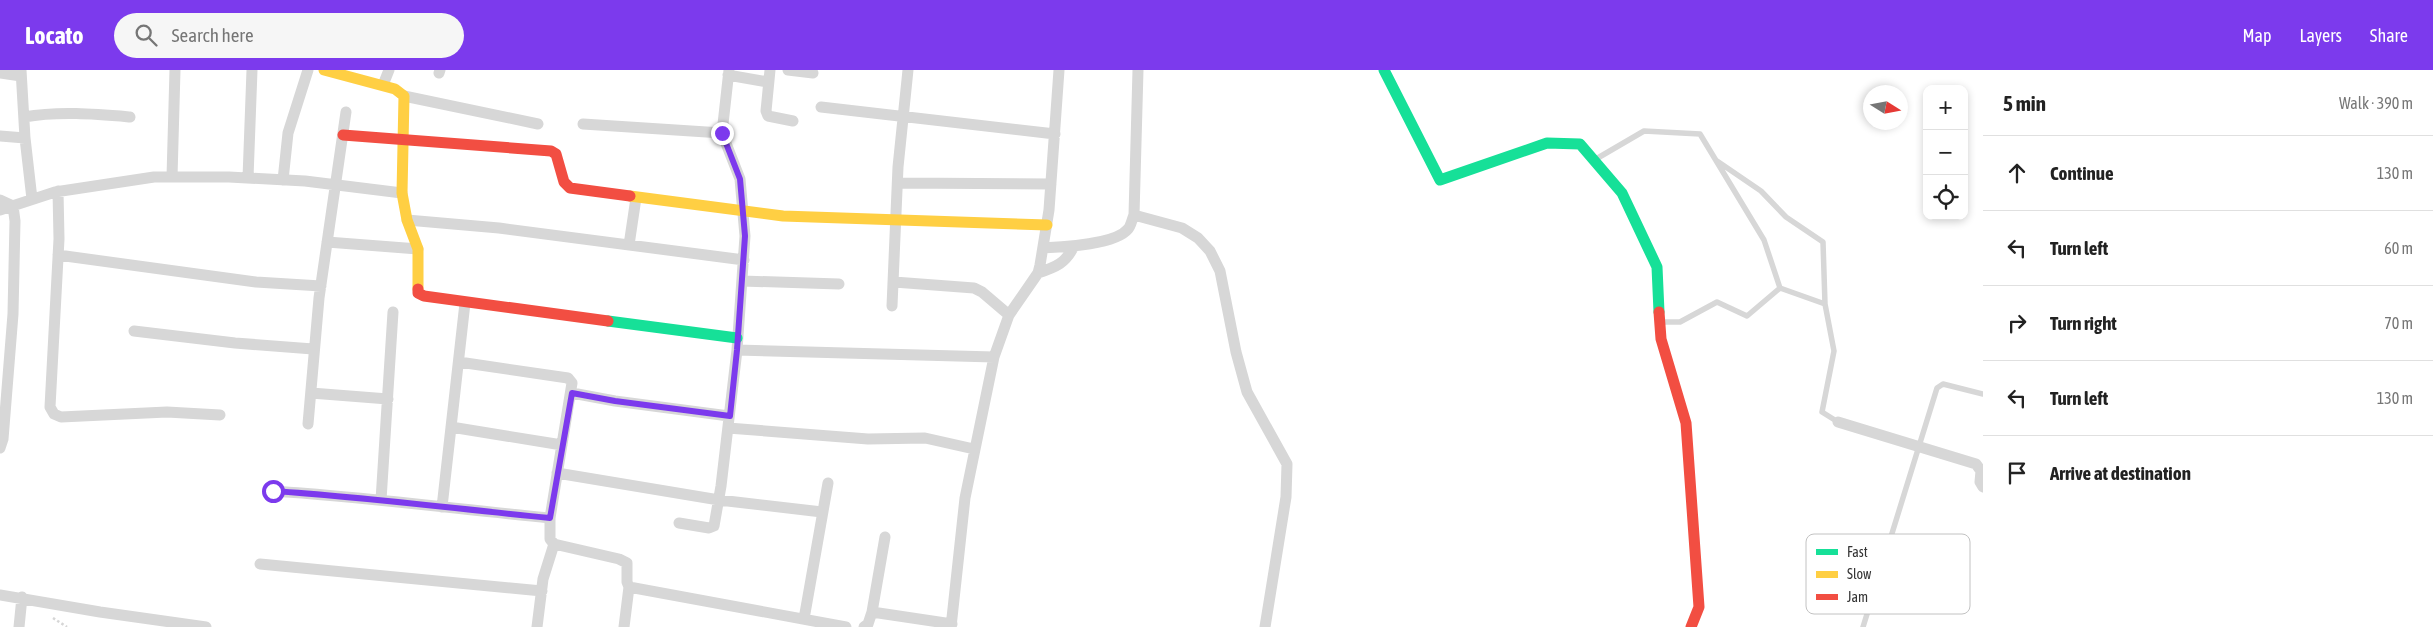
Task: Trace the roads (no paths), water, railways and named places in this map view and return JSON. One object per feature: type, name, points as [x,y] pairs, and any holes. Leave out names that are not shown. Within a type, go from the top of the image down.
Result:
[{"type":"street","points":[[172,177],[175,70]]},
{"type":"street","points":[[248,178],[252,70]]},
{"type":"street","points":[[283,180],[288,133],[308,70]]},
{"type":"street","points":[[324,70],[383,85],[395,89],[404,96],[538,124]]},
{"type":"street","points":[[383,85],[389,70]]},
{"type":"street","points":[[788,70],[813,73]]},
{"type":"street","points":[[892,306],[902,117],[908,70]]},
{"type":"street","points":[[872,612],[951,626],[965,498],[994,357],[1009,315],[1038,273],[1043,248],[1051,184],[1058,70]]},
{"type":"street","points":[[1043,248],[1074,246],[1107,240],[1122,234],[1129,228],[1134,215],[1138,70]]},
{"type":"street","points":[[1384,70],[1386,78],[1440,180],[1547,144],[1580,144],[1622,193],[1657,268],[1661,339],[1686,423],[1699,607],[1692,627]]},
{"type":"street","points":[[0,73],[21,73],[32,199]]},
{"type":"street","points":[[679,523],[709,528],[714,526],[730,416],[744,260],[744,212],[740,179],[722,133],[728,73],[769,76],[766,111],[768,116],[793,121]]},
{"type":"street","points":[[404,96],[402,192],[407,220],[418,249],[418,293],[424,296],[465,303],[738,338]]},
{"type":"street","points":[[821,107],[1055,134]]},
{"type":"street","points":[[308,424],[313,349],[346,112]]},
{"type":"street","points":[[24,116],[45,113],[79,113],[130,117]]},
{"type":"street","points":[[583,124],[722,133]]},
{"type":"street","points":[[343,135],[551,151],[556,154],[564,182],[570,188],[744,212],[896,221],[1047,225]]},
{"type":"street","points":[[0,136],[26,138]]},
{"type":"street","points":[[0,210],[58,191],[154,177],[283,180],[402,192]]},
{"type":"street","points":[[898,183],[1051,184]]},
{"type":"street","points":[[58,191],[58,255],[50,406],[54,414],[61,417],[158,412],[220,415]]},
{"type":"street","points":[[629,245],[636,198]]},
{"type":"street","points":[[0,200],[13,206]]},
{"type":"street","points":[[0,448],[4,439],[13,314],[13,206]]},
{"type":"street","points":[[1134,215],[1182,228],[1198,238],[1210,251],[1220,271],[1236,352],[1247,392],[1287,464],[1286,497],[1266,627]]},
{"type":"street","points":[[407,220],[490,227],[744,260]]},
{"type":"street","points":[[327,242],[418,249]]},
{"type":"street","points":[[1038,273],[1062,264],[1068,258],[1074,246]]},
{"type":"street","points":[[58,255],[256,282],[321,286]]},
{"type":"street","points":[[742,282],[839,284]]},
{"type":"street","points":[[894,282],[974,288],[982,292],[1009,315]]},
{"type":"street","points":[[442,508],[465,303]]},
{"type":"street","points":[[380,500],[393,312]]},
{"type":"street","points":[[134,332],[313,349]]},
{"type":"street","points":[[737,350],[994,357]]},
{"type":"street","points":[[459,362],[568,378],[572,382],[572,393],[550,518],[550,539],[554,544],[619,559],[627,563],[627,582],[629,588],[624,627]]},
{"type":"street","points":[[311,393],[388,399]]},
{"type":"street","points":[[572,393],[615,401],[730,416]]},
{"type":"street","points":[[1838,422],[1976,464],[1982,471],[1980,482],[1983,487]]},
{"type":"street","points":[[451,427],[562,445]]},
{"type":"street","points":[[728,428],[868,439],[925,438],[974,449]]},
{"type":"street","points":[[557,473],[719,500],[822,512]]},
{"type":"street","points":[[804,620],[828,482]]},
{"type":"street","points":[[273,491],[550,518]]},
{"type":"street","points":[[864,627],[868,624],[872,612],[885,537]]},
{"type":"street","points":[[537,627],[542,591],[554,544]]},
{"type":"street","points":[[260,564],[542,591]]},
{"type":"street","points":[[629,588],[846,627]]},
{"type":"street","points":[[0,595],[206,627]]},
{"type":"street","points":[[19,627],[22,598]]},
{"type":"lane","points":[[1594,160],[1644,131],[1700,134],[1764,240],[1780,288]]},
{"type":"lane","points":[[1715,160],[1761,191],[1786,216],[1823,242],[1825,304],[1834,351],[1822,412],[1838,422]]},
{"type":"lane","points":[[1780,288],[1825,304]]},
{"type":"lane","points":[[1660,322],[1680,322],[1718,302],[1747,316],[1780,288]]},
{"type":"lane","points":[[1892,534],[1938,388],[1943,384],[1949,384],[1983,394]]},
{"type":"lane","points":[[1863,627],[1867,614]]}]
